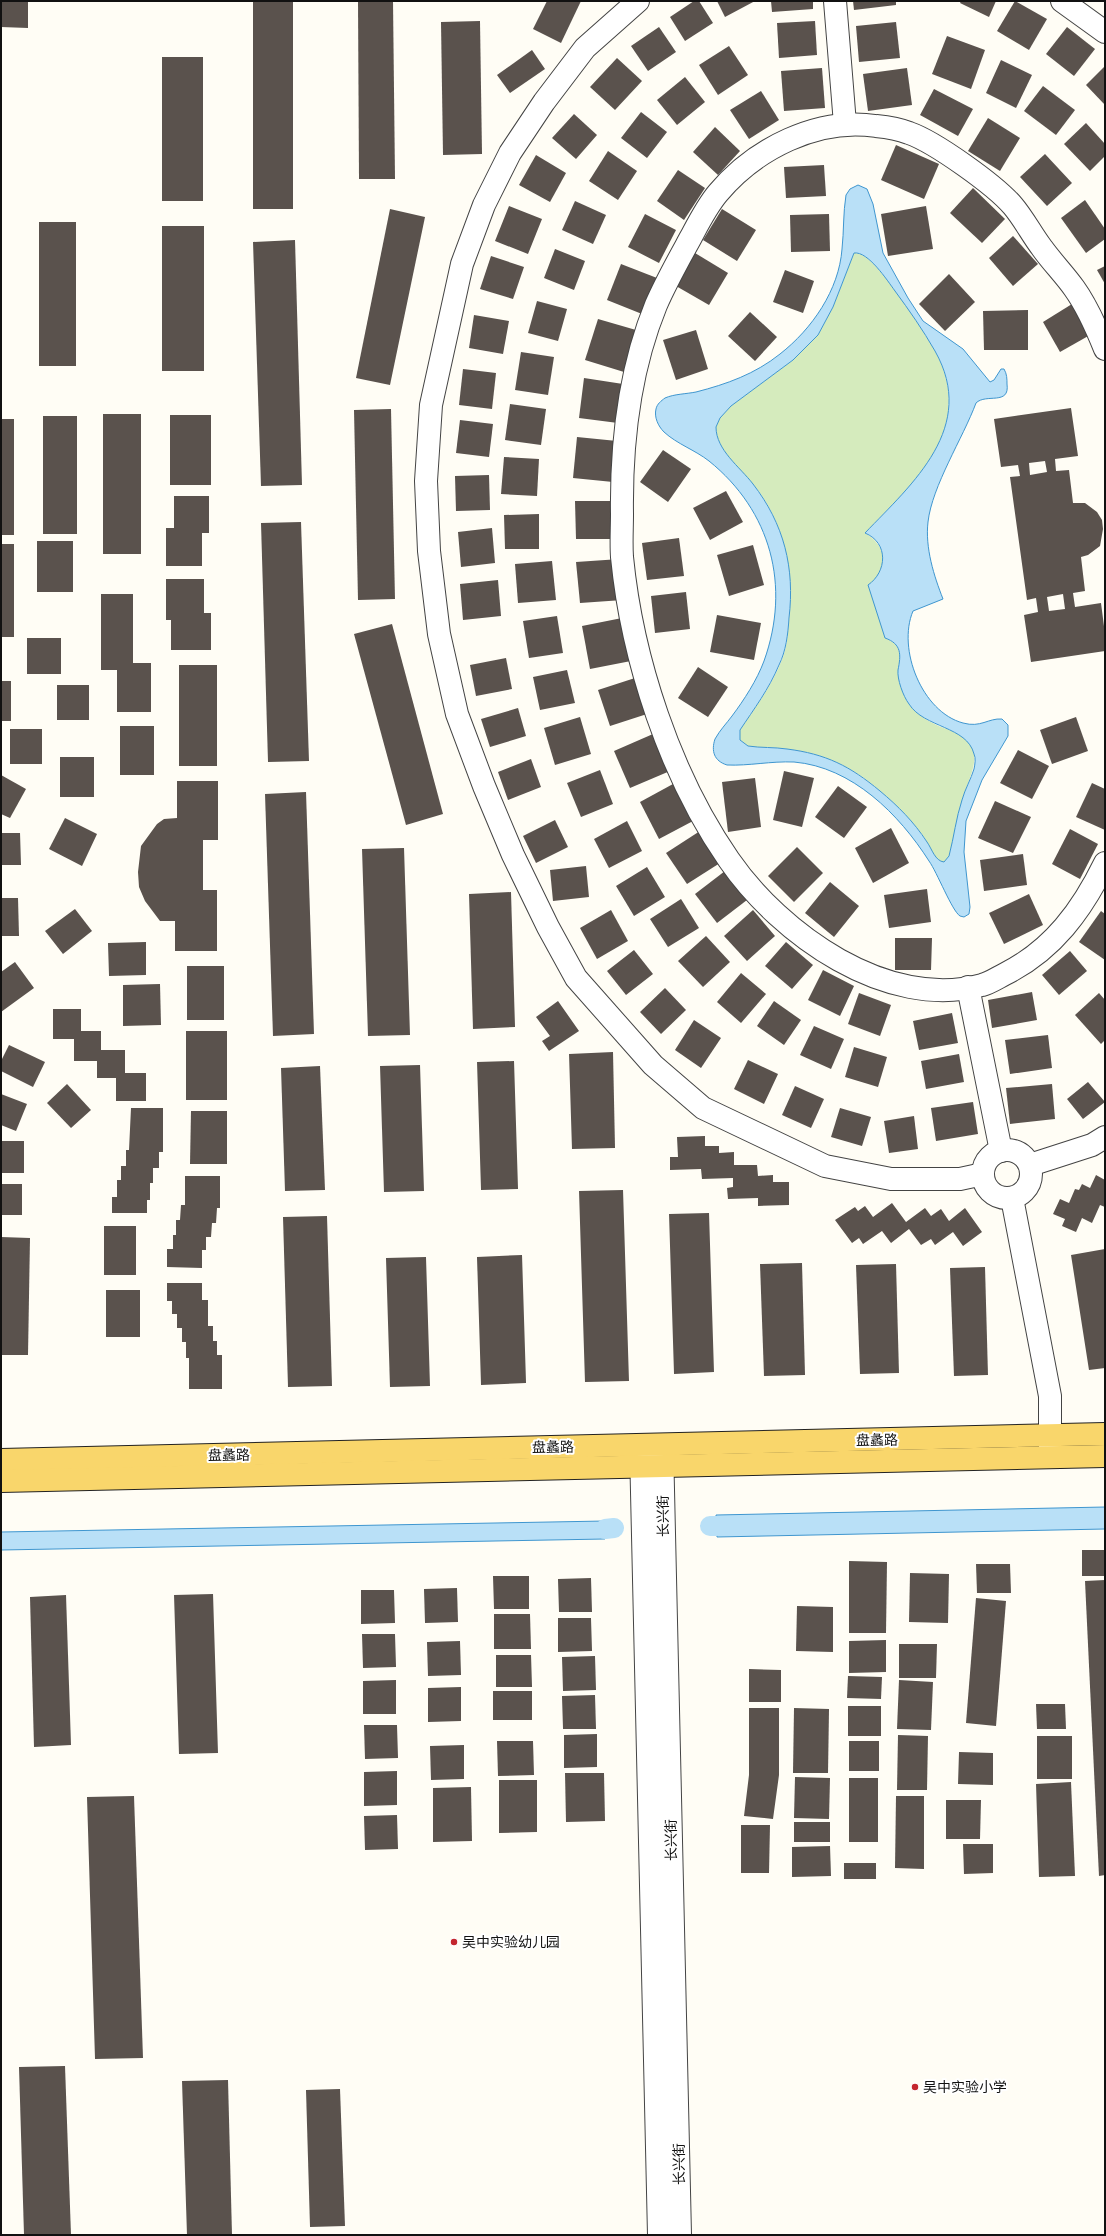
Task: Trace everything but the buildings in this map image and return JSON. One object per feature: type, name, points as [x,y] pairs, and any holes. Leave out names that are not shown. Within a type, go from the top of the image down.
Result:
[{"type":"main road","name":"盘蠡路","points":[[1,1460],[1105,1434]]},
{"type":"main road","name":"盘蠡路","points":[[1,1481],[1105,1456]]},
{"type":"street","points":[[638,1],[585,48],[522,134],[510,153],[484,205],[462,264],[431,405],[426,481],[429,551],[439,634],[457,714],[484,786],[513,855],[548,927],[576,978],[654,1065],[703,1108],[825,1166],[891,1179],[960,1178],[983,1174]]},
{"type":"street","points":[[835,1],[845,124]]},
{"type":"street","points":[[1062,1],[1105,32]]},
{"type":"street","points":[[1105,349],[1076,290],[1044,250],[1013,206],[974,173],[939,149],[909,133],[873,125],[845,124],[827,126],[803,133],[776,146],[743,167],[716,195],[676,264],[656,306],[640,354],[629,403],[622,457],[623,562],[640,659],[655,709],[676,761],[699,810],[731,863],[779,915],[811,941],[852,968],[894,984],[936,991],[983,985],[1026,964],[1055,938],[1069,923],[1094,885],[1105,863]]},
{"type":"street","points":[[968,987],[1001,1150]]},
{"type":"street","points":[[1030,1165],[1092,1144],[1105,1137]]},
{"type":"street","points":[[1008,1149],[1021,1154],[1030,1165],[1030,1182],[1020,1195],[1012,1198],[1004,1198],[996,1195],[985,1182],[983,1174],[988,1159],[1001,1150],[1008,1149]]},
{"type":"street","points":[[1012,1198],[1050,1396],[1050,1457]]},
{"type":"street","name":"长兴街","points":[[651,1445],[680,2235]]},
{"type":"street","name":"长兴街","points":[[652,1467],[660,2235]]},
{"type":"green space","points":[[854,253],[859,254],[871,261],[895,290],[935,351],[946,379],[949,405],[944,429],[934,452],[920,473],[903,494],[865,533],[877,543],[883,556],[881,570],[872,583],[885,638],[895,644],[899,651],[900,659],[898,677],[906,699],[918,714],[961,736],[974,752],[972,771],[961,804],[948,858],[944,862],[937,859],[924,837],[900,809],[873,785],[843,765],[811,753],[782,748],[748,746],[740,740],[740,730],[769,686],[783,657],[788,630],[790,603],[789,569],[786,552],[775,519],[757,489],[725,452],[717,436],[716,427],[720,418],[731,406],[793,360],[818,335],[833,307]]},
{"type":"water","points":[[858,185],[867,189],[873,204],[883,253],[908,298],[923,321],[963,349],[990,382],[994,380],[1001,369],[1004,369],[1007,376],[1007,391],[1005,395],[980,400],[976,403],[935,493],[927,532],[929,552],[936,581],[943,599],[913,611],[909,626],[908,643],[911,660],[925,693],[936,706],[948,717],[963,723],[980,724],[1002,719],[1008,725],[1008,736],[982,780],[966,821],[964,852],[970,907],[969,914],[964,917],[960,916],[953,907],[932,866],[917,843],[888,810],[854,783],[835,773],[815,766],[794,762],[727,765],[716,758],[713,748],[715,739],[746,697],[764,661],[772,633],[776,605],[775,578],[770,552],[761,526],[748,503],[730,481],[709,461],[664,432],[658,424],[656,418],[657,406],[665,398],[707,389],[730,382],[751,373],[780,354],[803,333],[822,308],[836,279],[842,249],[846,195],[850,189]],"holes":[[[854,253],[859,254],[871,261],[877,267],[911,313],[935,351],[946,379],[949,404],[944,429],[934,452],[920,473],[865,533],[873,538],[882,550],[883,558],[879,573],[868,585],[885,638],[895,643],[899,651],[900,660],[898,678],[905,697],[916,712],[924,718],[954,732],[963,738],[970,745],[975,756],[974,769],[960,807],[949,856],[944,862],[936,857],[922,835],[899,808],[869,782],[848,768],[837,762],[814,754],[782,748],[748,746],[740,740],[740,730],[766,691],[783,654],[788,630],[790,582],[785,547],[773,515],[753,484],[724,451],[717,435],[716,427],[720,418],[731,406],[793,360],[818,335],[833,307]]]},
{"type":"water","points":[[1105,1507],[1105,1529],[717,1537],[716,1515]]},
{"type":"water","points":[[605,1521],[605,1539],[1,1550],[1,1532]]},
{"type":"waterway","points":[[710,1526],[717,1526]]},
{"type":"waterway","points":[[605,1529],[614,1528]]},
{"type":"place","name":"吴中实验幼儿园","points":[[454,1942]]},
{"type":"place","name":"吴中实验小学","points":[[915,2087]]}]
